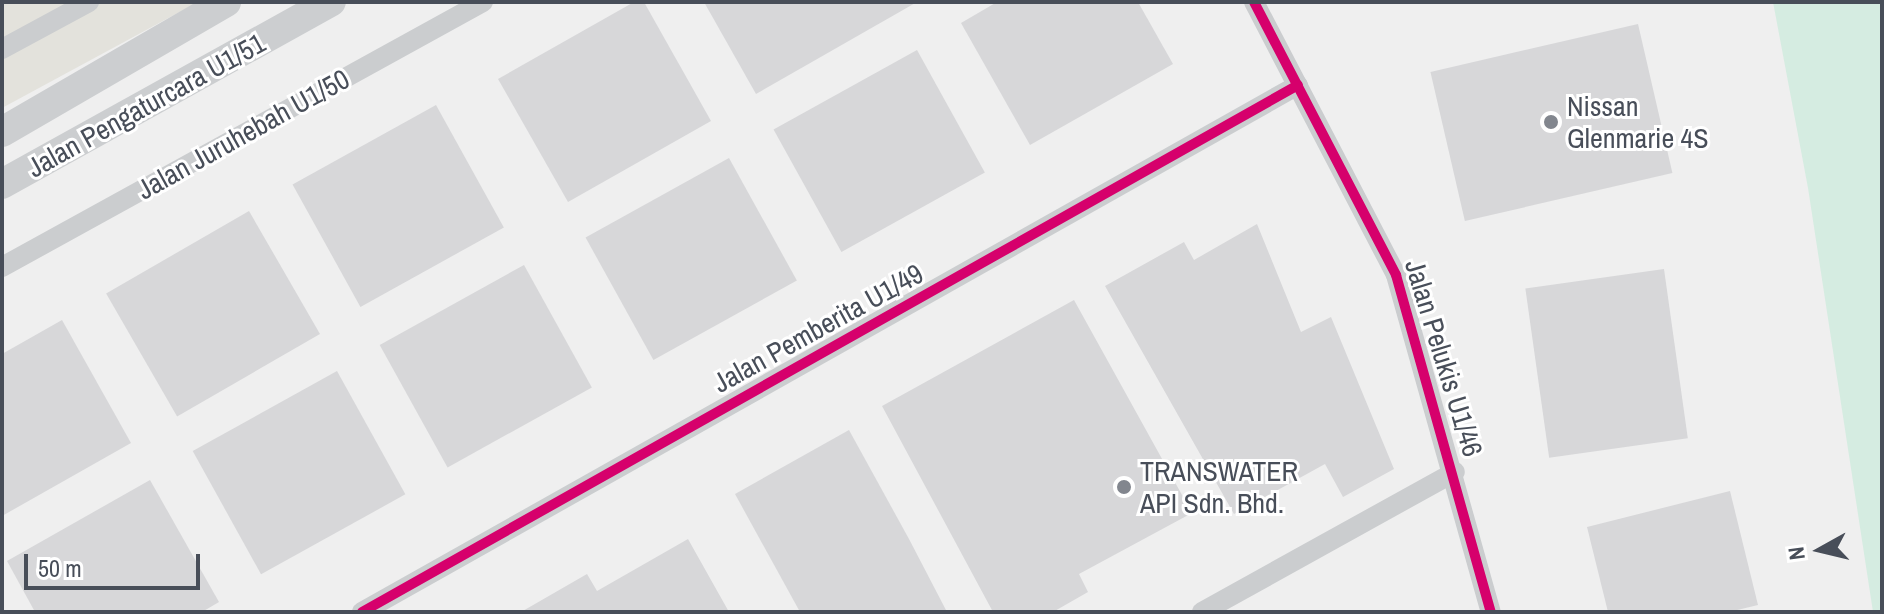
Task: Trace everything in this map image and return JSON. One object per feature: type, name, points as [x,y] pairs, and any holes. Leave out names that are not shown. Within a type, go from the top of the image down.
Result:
[{"type":"main road","name":"Jalan Pengaturcara U1/51","points":[[2,132],[226,2]]},
{"type":"main road","points":[[267,39],[282,2]]},
{"type":"main road","name":"Jalan Pengaturcara U1/51","points":[[2,184],[331,2]]},
{"type":"street","points":[[2,49],[89,2]]},
{"type":"street","name":"Jalan Juruhebah U1/50","points":[[2,267],[483,2]]},
{"type":"street","name":"Jalan Pelukis U1/46","points":[[1254,2],[1396,275],[1455,472],[1491,612]]},
{"type":"street","name":"Jalan Pemberita U1/49","points":[[362,612],[1298,85]]},
{"type":"street","points":[[1202,612],[1455,472]]},
{"type":"shaded area","points":[[2,2],[198,2],[2,108]]},
{"type":"green space","points":[[1773,2],[1882,2],[1882,612],[1873,612],[1808,188]]},
{"type":"building","points":[[634,2],[644,2],[711,121],[568,202],[498,79]]},
{"type":"building","points":[[704,2],[917,2],[756,94]]},
{"type":"building","points":[[997,2],[1138,2],[1173,64],[1030,145],[961,23]]},
{"type":"building","name":"Nissan Glenmarie 4S","points":[[1638,24],[1672,173],[1465,221],[1430,72]]},
{"type":"building","points":[[917,50],[985,172],[841,252],[774,130]]},
{"type":"building","points":[[436,105],[504,227],[360,307],[293,185]]},
{"type":"building","points":[[729,158],[797,280],[653,360],[586,238]]},
{"type":"building","points":[[249,211],[320,334],[177,416],[106,294]]},
{"type":"building","points":[[1257,224],[1301,332],[1331,317],[1394,469],[1343,497],[1325,464],[1234,514],[1105,286],[1184,242],[1194,260]]},
{"type":"building","points":[[524,265],[592,387],[448,467],[380,345]]},
{"type":"building","points":[[1664,269],[1688,438],[1549,458],[1525,288]]},
{"type":"building","points":[[1074,300],[1192,513],[1079,574],[1088,592],[1053,612],[993,612],[882,406]]},
{"type":"building","points":[[62,320],[131,443],[2,516],[2,354]]},
{"type":"building","points":[[337,371],[405,494],[261,574],[193,451]]},
{"type":"building","points":[[849,430],[947,612],[800,612],[735,494]]},
{"type":"building","points":[[150,480],[219,602],[202,612],[35,612],[7,561]]},
{"type":"building","points":[[1730,491],[1758,605],[1729,612],[1608,612],[1587,527]]},
{"type":"building","points":[[688,539],[729,612],[521,612],[587,574],[597,591]]},
{"type":"cycle path","points":[[1254,2],[1396,275],[1491,612]]},
{"type":"cycle path","points":[[362,612],[1298,85]]},
{"type":"place","name":"Nissan Glenmarie 4S","points":[[1551,122]]},
{"type":"place","name":"TRANSWATER API Sdn. Bhd.","points":[[1124,487]]}]
